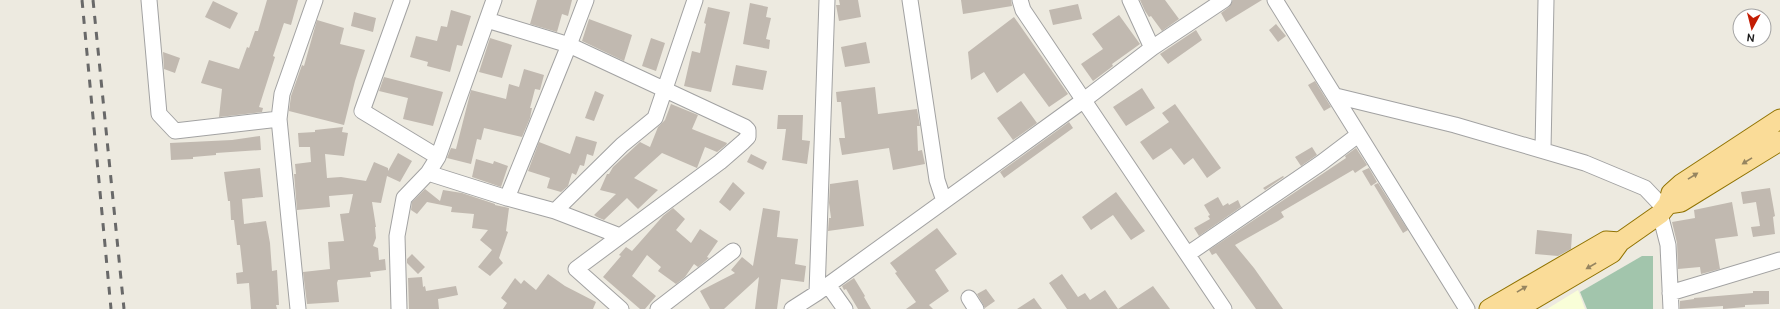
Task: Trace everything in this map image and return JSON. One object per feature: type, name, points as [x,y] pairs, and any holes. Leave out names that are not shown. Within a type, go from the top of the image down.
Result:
[{"type":"main road","points":[[1664,209],[1671,193],[1681,184],[1780,119]]},
{"type":"main road","points":[[1517,309],[1612,253],[1620,242],[1664,209],[1681,202],[1780,141]]},
{"type":"main road","points":[[1489,309],[1606,241],[1620,242]]},
{"type":"street","points":[[149,0],[159,114],[175,131],[279,119]]},
{"type":"street","points":[[298,309],[279,119],[282,94],[315,0]]},
{"type":"street","points":[[402,0],[362,111],[438,157]]},
{"type":"street","points":[[399,309],[397,236],[404,198],[428,173],[438,157],[494,0]]},
{"type":"street","points":[[506,198],[586,0]]},
{"type":"street","points":[[554,211],[622,146],[655,118],[666,90],[695,0]]},
{"type":"street","points":[[827,0],[822,289],[845,309]]},
{"type":"street","points":[[910,0],[937,180],[944,201]]},
{"type":"street","points":[[1020,0],[1023,10],[1224,309]]},
{"type":"street","points":[[1130,0],[1152,48]]},
{"type":"street","points":[[792,309],[1084,100],[1152,48],[1224,0]]},
{"type":"street","points":[[1275,0],[1301,45],[1336,96],[1358,135],[1467,309]]},
{"type":"street","points":[[1543,149],[1546,0]]},
{"type":"street","points":[[487,20],[569,45],[745,127],[748,130],[748,137],[720,162],[576,269],[621,309]]},
{"type":"street","points":[[1336,96],[1455,125],[1543,149],[1585,163],[1645,188],[1664,209],[1668,245],[1670,309]]},
{"type":"street","points":[[1188,254],[1321,163],[1358,135]]},
{"type":"street","points":[[428,173],[506,198],[554,211],[620,236]]},
{"type":"street","points":[[658,309],[733,251]]},
{"type":"street","points":[[1670,293],[1780,260]]},
{"type":"shaded area","points":[[1642,256],[1653,256],[1653,309],[1587,309],[1580,292]]},
{"type":"shaded area","points":[[1578,290],[1585,309],[1547,309]]},
{"type":"building","points":[[267,0],[298,0],[291,25],[284,23],[273,56],[275,57],[259,107],[263,108],[262,112],[219,117],[222,89],[201,83],[209,60],[239,69],[255,31],[258,31]]},
{"type":"building","points":[[537,0],[572,0],[568,16],[562,14],[557,32],[530,24]]},
{"type":"building","points":[[839,0],[858,0],[861,17],[839,21],[836,5],[840,5]]},
{"type":"building","points":[[961,0],[1011,0],[1012,6],[963,14]]},
{"type":"building","points":[[1140,0],[1165,0],[1179,19],[1162,31],[1151,16],[1149,17]]},
{"type":"building","points":[[1233,0],[1262,0],[1226,22],[1221,13],[1229,7]]},
{"type":"building","points":[[213,1],[238,13],[230,29],[205,17]]},
{"type":"building","points":[[750,3],[768,7],[766,17],[771,18],[766,39],[770,40],[769,49],[743,44]]},
{"type":"building","points":[[1078,4],[1082,19],[1053,25],[1049,10]]},
{"type":"building","points":[[708,7],[730,12],[711,92],[684,86],[692,51],[700,53]]},
{"type":"building","points":[[451,10],[471,16],[462,46],[457,45],[450,72],[427,66],[428,62],[410,57],[416,36],[437,41],[441,26],[447,27]]},
{"type":"building","points":[[354,12],[376,18],[373,32],[351,26]]},
{"type":"building","points":[[1119,15],[1140,44],[1112,64],[1113,66],[1093,81],[1081,64],[1103,49],[1092,34]]},
{"type":"building","points":[[1014,17],[1068,94],[1049,107],[1024,73],[997,93],[984,72],[971,80],[968,52]]},
{"type":"building","points":[[589,19],[632,35],[624,61],[582,41]]},
{"type":"building","points":[[317,20],[344,28],[340,44],[365,50],[355,81],[344,125],[289,111],[291,96],[302,65],[304,66]]},
{"type":"building","points":[[1276,24],[1286,36],[1278,42],[1269,30]]},
{"type":"building","points":[[1196,30],[1202,40],[1168,64],[1160,54]]},
{"type":"building","points":[[490,38],[512,45],[502,78],[479,72]]},
{"type":"building","points":[[651,38],[665,43],[656,71],[642,66]]},
{"type":"building","points":[[866,42],[870,63],[845,67],[841,47]]},
{"type":"building","points":[[163,52],[180,58],[175,73],[164,69]]},
{"type":"building","points":[[736,65],[767,71],[763,90],[732,85]]},
{"type":"building","points":[[524,69],[544,75],[540,90],[535,89],[530,108],[532,108],[530,118],[522,137],[484,128],[481,140],[477,139],[471,164],[447,158],[451,148],[456,149],[471,90],[506,99],[509,84],[519,87]]},
{"type":"building","points":[[384,77],[443,92],[433,126],[403,119],[408,98],[379,91]]},
{"type":"building","points":[[1315,81],[1331,107],[1324,111],[1308,85]]},
{"type":"building","points":[[875,87],[878,114],[917,109],[920,126],[917,126],[918,151],[922,150],[925,164],[893,170],[889,148],[842,155],[839,138],[845,138],[841,102],[837,102],[836,92]]},
{"type":"building","points":[[1142,88],[1155,108],[1126,126],[1113,107]]},
{"type":"building","points":[[595,91],[604,95],[594,121],[585,118]]},
{"type":"building","points":[[1021,101],[1037,123],[1013,140],[997,118]]},
{"type":"building","points":[[671,104],[698,115],[692,129],[727,143],[726,145],[717,152],[705,147],[697,168],[662,153],[634,178],[658,190],[638,209],[627,198],[604,220],[594,215],[616,194],[600,190],[607,174],[609,174],[613,167],[640,142],[650,147],[658,127],[665,120]]},
{"type":"building","points":[[1175,104],[1221,168],[1207,178],[1193,158],[1184,165],[1171,148],[1153,160],[1140,142],[1169,122],[1162,113]]},
{"type":"building","points":[[778,115],[803,115],[802,140],[810,141],[807,164],[782,160],[786,129],[777,129]]},
{"type":"building","points":[[1069,122],[1073,128],[1004,178],[1000,172]]},
{"type":"building","points":[[343,127],[342,132],[348,133],[344,156],[325,154],[327,178],[341,177],[366,181],[374,162],[388,168],[388,171],[398,153],[412,161],[400,182],[387,176],[381,203],[372,202],[376,227],[376,238],[373,246],[378,248],[379,260],[385,259],[386,270],[370,272],[371,277],[338,280],[339,302],[307,304],[303,272],[330,269],[328,242],[344,241],[340,214],[349,213],[353,194],[329,196],[330,207],[297,210],[294,174],[296,174],[295,164],[311,162],[310,147],[299,147],[298,133],[315,132],[315,130]]},
{"type":"building","points":[[260,136],[261,150],[216,153],[216,155],[193,157],[193,159],[171,160],[170,143],[232,140]]},
{"type":"building","points":[[576,136],[597,142],[593,156],[587,154],[584,166],[580,165],[576,175],[572,173],[568,186],[561,192],[547,188],[550,178],[528,171],[539,142],[570,154]]},
{"type":"building","points":[[1312,147],[1317,155],[1301,166],[1295,157]]},
{"type":"building","points":[[1356,148],[1367,165],[1355,173],[1353,170],[1281,212],[1284,217],[1235,245],[1254,268],[1283,309],[1256,309],[1216,253],[1212,255],[1209,250],[1346,158],[1345,156]]},
{"type":"building","points":[[751,154],[767,162],[763,170],[747,162]]},
{"type":"building","points":[[476,159],[493,164],[494,161],[508,166],[501,187],[472,177]]},
{"type":"building","points":[[260,168],[263,197],[242,199],[244,224],[266,221],[270,243],[272,271],[277,270],[279,305],[276,305],[277,309],[251,309],[249,283],[237,284],[236,273],[243,272],[240,245],[237,245],[234,220],[231,220],[230,201],[228,201],[224,172]]},
{"type":"building","points":[[1369,168],[1377,182],[1371,186],[1362,171]]},
{"type":"building","points":[[1283,176],[1284,177],[1265,190],[1263,188]]},
{"type":"building","points":[[858,180],[864,226],[828,231],[829,218],[831,218],[829,203],[830,184]]},
{"type":"building","points":[[733,182],[745,193],[730,211],[719,202]]},
{"type":"building","points":[[1378,183],[1408,230],[1403,233],[1374,185]]},
{"type":"building","points":[[1770,188],[1775,216],[1773,217],[1775,234],[1753,237],[1751,227],[1760,226],[1756,202],[1743,204],[1741,192]]},
{"type":"building","points":[[425,189],[440,201],[443,190],[462,193],[495,205],[509,208],[506,231],[508,232],[499,258],[503,263],[490,276],[478,267],[492,250],[480,240],[488,230],[472,228],[474,214],[451,212],[452,207],[427,202],[417,214],[411,210],[412,202]]},
{"type":"building","points":[[1116,192],[1145,231],[1131,240],[1113,215],[1091,230],[1082,217]]},
{"type":"building","points":[[1218,197],[1223,206],[1228,203],[1229,205],[1238,200],[1241,207],[1199,236],[1194,228],[1210,219],[1208,216],[1210,215],[1204,205]]},
{"type":"building","points":[[1732,202],[1738,236],[1715,239],[1720,269],[1701,274],[1700,267],[1678,269],[1677,243],[1672,222],[1695,218],[1694,210]]},
{"type":"building","points":[[673,208],[685,219],[676,230],[691,243],[700,229],[718,241],[707,257],[709,258],[698,267],[694,264],[685,277],[676,284],[658,271],[661,267],[647,255],[632,276],[656,296],[645,309],[640,309],[603,277],[621,256],[619,255],[626,247],[632,251],[663,216]]},
{"type":"building","points":[[763,208],[780,211],[777,237],[798,239],[795,264],[806,266],[804,282],[781,279],[777,309],[755,309],[759,277],[724,309],[710,309],[700,291],[735,273],[731,270],[742,257],[753,266]]},
{"type":"building","points":[[937,228],[957,254],[935,270],[949,291],[929,305],[933,309],[906,309],[916,302],[895,273],[897,272],[890,263]]},
{"type":"building","points":[[1537,230],[1572,234],[1571,249],[1558,256],[1535,254]]},
{"type":"building","points":[[412,254],[425,267],[418,274],[407,263],[407,259]]},
{"type":"building","points":[[548,274],[565,286],[596,302],[593,309],[503,309],[507,303],[501,298],[515,278],[521,284],[524,280],[536,290]]},
{"type":"building","points":[[1062,274],[1078,297],[1085,293],[1090,300],[1105,290],[1118,309],[1067,309],[1049,283]]},
{"type":"building","points":[[422,277],[423,287],[425,286],[426,291],[456,286],[458,295],[438,299],[439,309],[409,309],[408,278]]},
{"type":"building","points":[[854,278],[871,309],[858,309],[846,289],[844,290],[842,286]]},
{"type":"building","points":[[1153,286],[1170,309],[1118,309]]},
{"type":"building","points":[[986,289],[995,301],[985,308],[977,294]]},
{"type":"building","points":[[1753,291],[1769,291],[1769,304],[1745,305],[1745,307],[1723,309],[1723,306],[1680,309],[1680,301],[1694,298],[1753,293]]},
{"type":"building","points":[[1034,298],[1042,309],[1017,309]]},
{"type":"railway","points":[[82,0],[111,309]]},
{"type":"railway","points":[[93,0],[124,309]]}]
